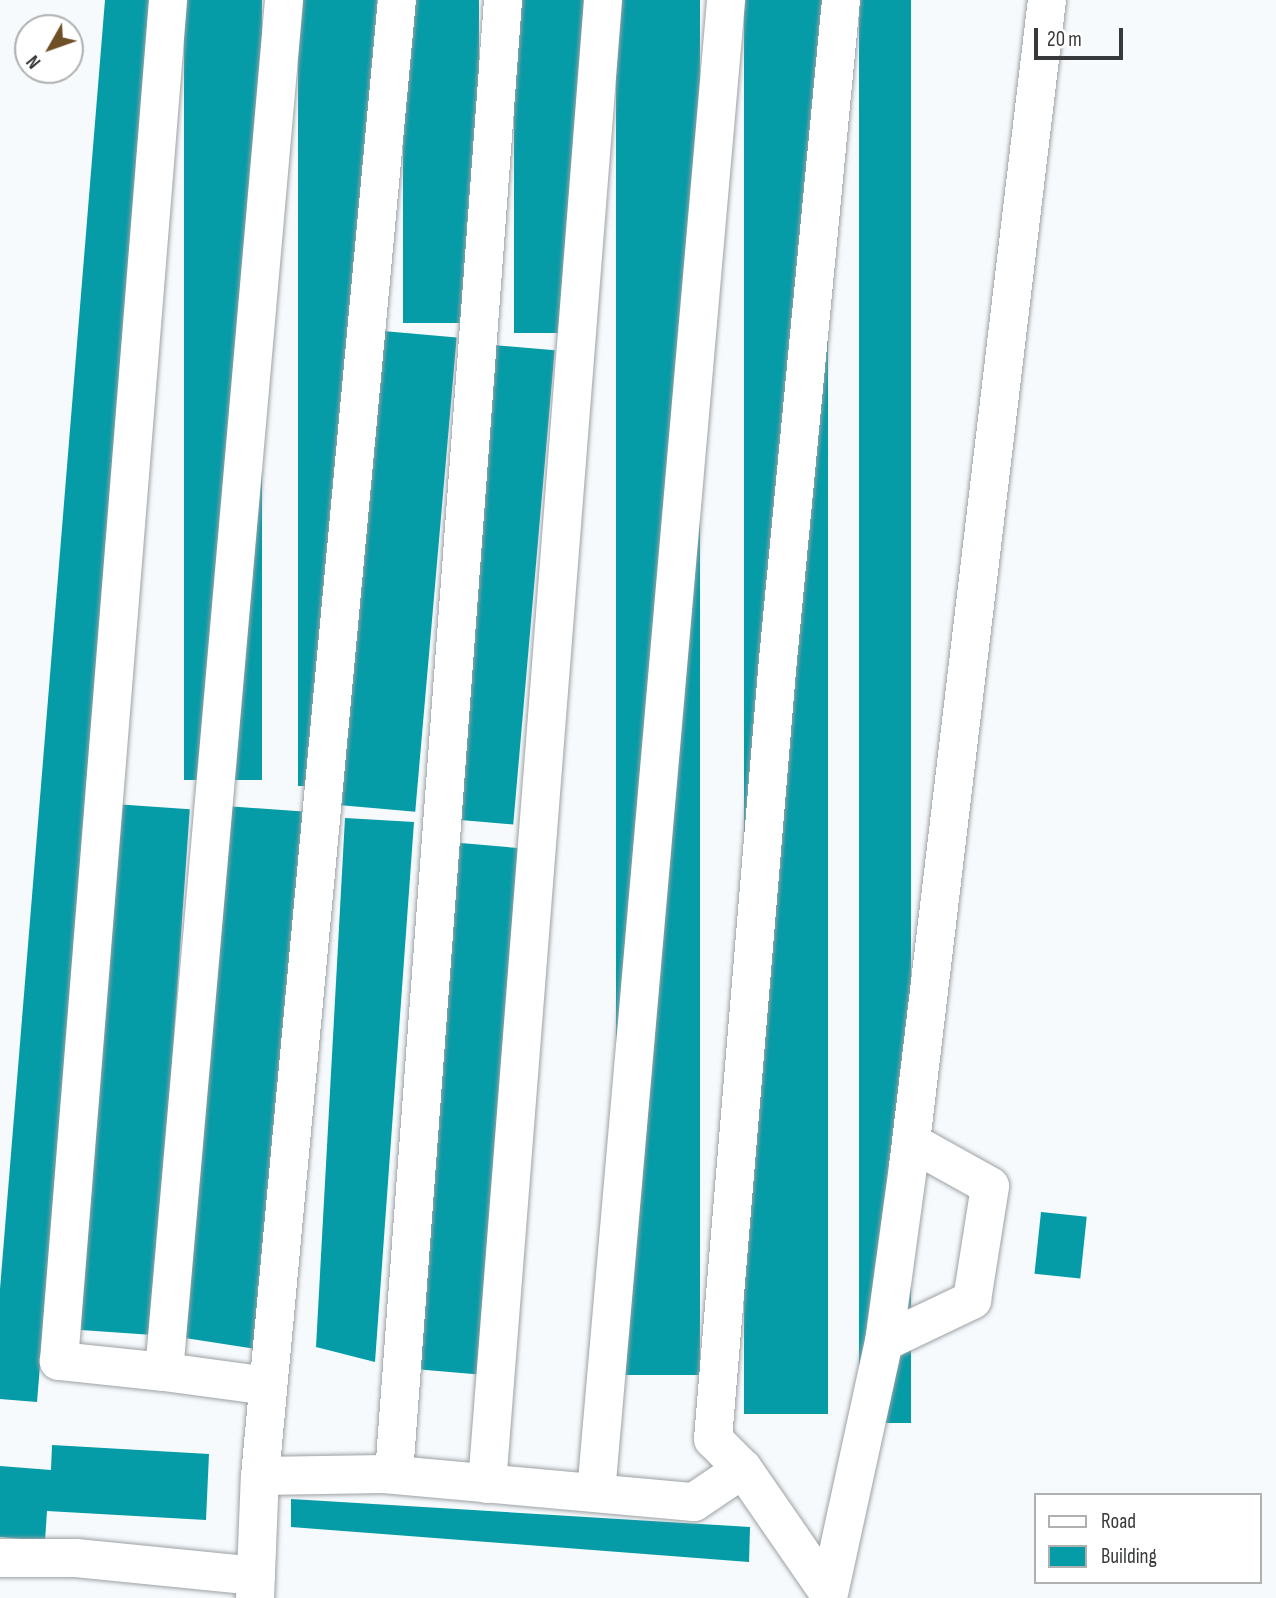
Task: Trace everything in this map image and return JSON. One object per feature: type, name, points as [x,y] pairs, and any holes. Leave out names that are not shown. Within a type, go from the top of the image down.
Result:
[{"type":"lane","points":[[168,0],[60,1361],[268,1386]]},
{"type":"lane","points":[[164,1372],[284,0]]},
{"type":"lane","points":[[0,1558],[76,1558],[256,1587],[260,1476],[397,0]]},
{"type":"lane","points":[[394,1474],[503,0]]},
{"type":"lane","points":[[487,1484],[603,0]]},
{"type":"lane","points":[[596,1493],[726,0]]},
{"type":"lane","points":[[828,1595],[743,1469],[713,1439],[776,684],[841,0]]},
{"type":"lane","points":[[828,1595],[884,1342],[911,1142],[1047,0]]},
{"type":"lane","points":[[884,1342],[972,1300],[990,1186],[911,1142]]},
{"type":"lane","points":[[260,1476],[394,1474],[694,1502],[743,1469]]},
{"type":"building","points":[[105,0],[151,0],[37,1402],[0,1399],[0,1289]]},
{"type":"building","points":[[184,0],[262,0],[262,780],[184,780]]},
{"type":"building","points":[[298,0],[377,0],[377,786],[298,786]]},
{"type":"building","points":[[403,0],[479,0],[479,323],[403,323]]},
{"type":"building","points":[[514,0],[585,0],[585,333],[514,333]]},
{"type":"building","points":[[616,0],[700,0],[700,1375],[616,1375]]},
{"type":"building","points":[[744,0],[828,0],[828,1414],[744,1414]]},
{"type":"building","points":[[859,0],[911,0],[911,1423],[859,1423]]},
{"type":"building","points":[[383,331],[457,337],[415,812],[342,805]]},
{"type":"building","points":[[482,344],[555,350],[513,825],[441,818]]},
{"type":"building","points":[[114,804],[190,809],[153,1335],[77,1330]]},
{"type":"building","points":[[226,806],[310,812],[256,1349],[185,1338]]},
{"type":"building","points":[[345,818],[414,822],[375,1362],[316,1347]]},
{"type":"building","points":[[449,842],[525,849],[479,1375],[403,1368]]},
{"type":"building","points":[[1041,1212],[1087,1217],[1080,1278],[1035,1274]]},
{"type":"building","points":[[52,1445],[209,1454],[206,1520],[47,1511],[45,1541],[0,1537],[0,1466],[51,1470]]},
{"type":"building","points":[[291,1499],[750,1527],[749,1562],[291,1527]]}]
